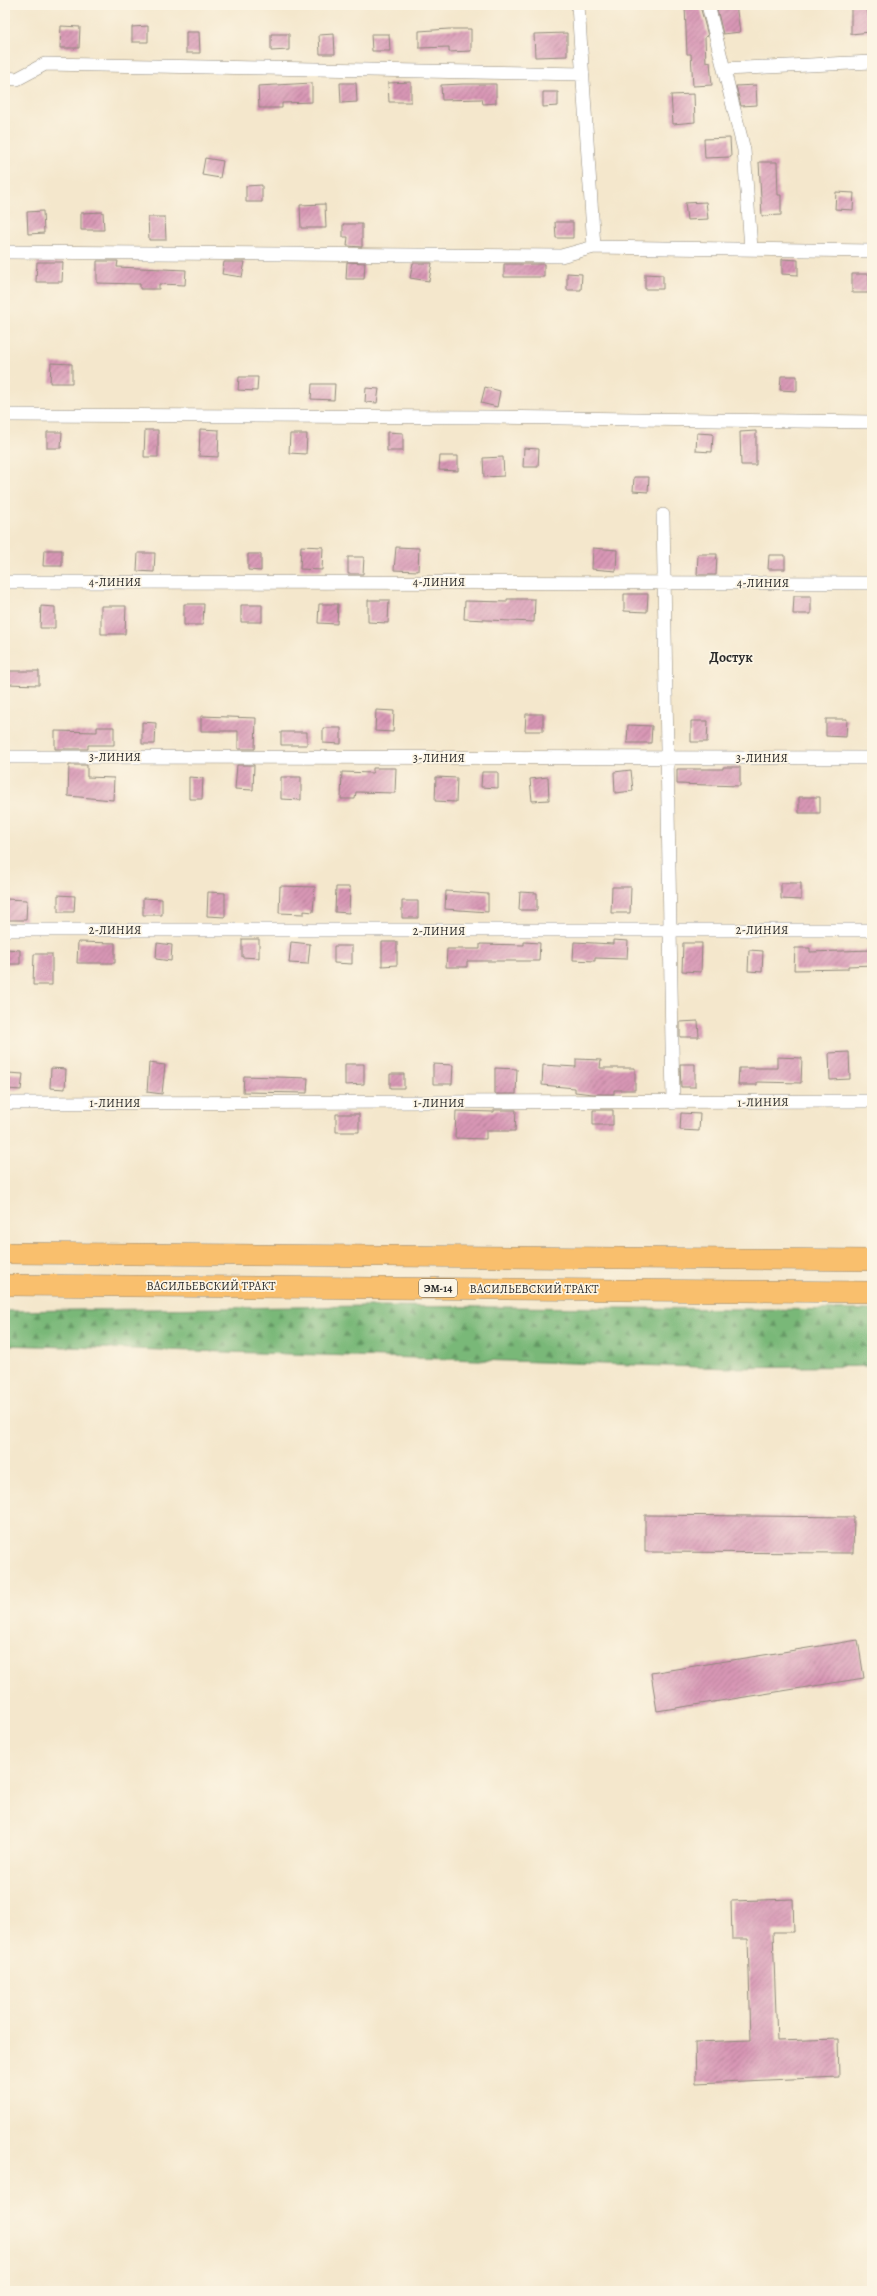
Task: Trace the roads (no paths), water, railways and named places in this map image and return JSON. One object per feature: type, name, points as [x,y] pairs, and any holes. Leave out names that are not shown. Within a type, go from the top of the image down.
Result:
[{"type":"main road","points":[[5,1253],[872,1260]]},
{"type":"main road","name":"ВАСИЛЬЕВСКИЙ ТРАКТ","points":[[5,1284],[872,1292]]},
{"type":"street","points":[[578,5],[594,247]]},
{"type":"street","points":[[708,5],[744,150],[751,249]]},
{"type":"street","points":[[724,69],[872,62]]},
{"type":"street","points":[[5,78],[17,79],[45,64],[583,74]]},
{"type":"street","points":[[5,252],[561,256],[594,247],[872,251]]},
{"type":"street","points":[[5,415],[488,417],[872,422]]},
{"type":"street","points":[[663,515],[673,1103]]},
{"type":"street","name":"4-ЛИНИЯ","points":[[5,582],[872,583]]},
{"type":"street","name":"3-ЛИНИЯ","points":[[5,757],[667,759],[872,758]]},
{"type":"street","name":"2-ЛИНИЯ","points":[[5,930],[872,930]]},
{"type":"street","name":"1-ЛИНИЯ","points":[[5,1103],[673,1103],[872,1101]]},
{"type":"district","name":"Достук","points":[[731,657]]}]
